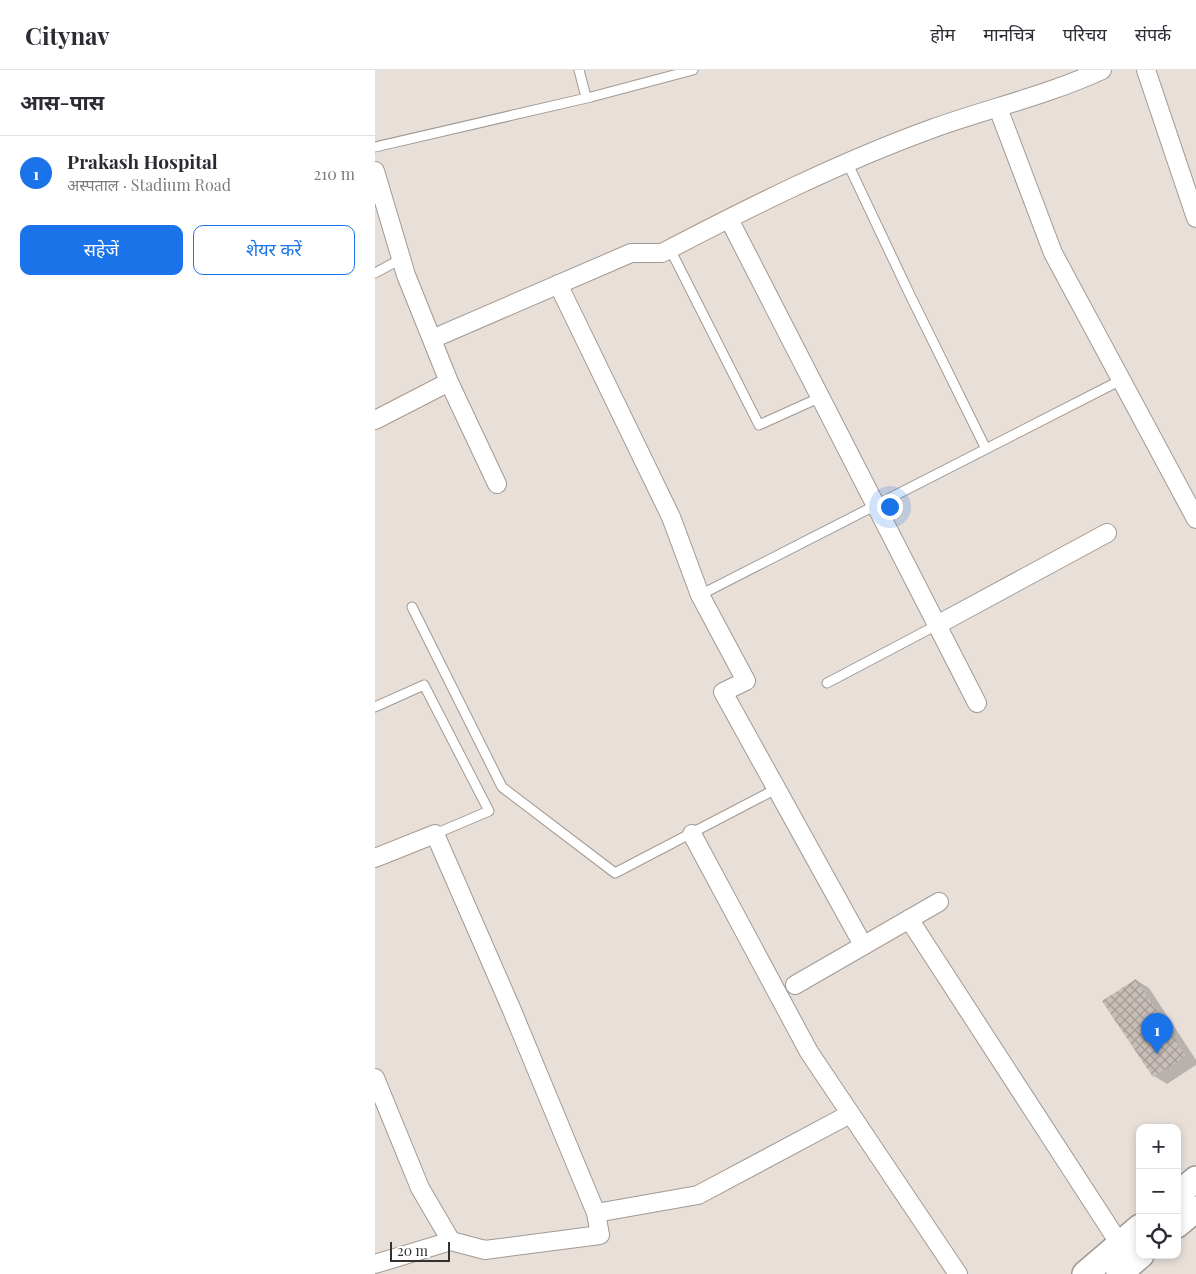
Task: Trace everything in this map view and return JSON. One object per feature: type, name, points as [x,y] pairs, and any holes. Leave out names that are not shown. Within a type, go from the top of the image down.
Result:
[{"type":"main road","points":[[1181,1192],[1196,1179]]},
{"type":"main road","points":[[1181,1222],[1196,1210]]},
{"type":"main road","points":[[1085,1274],[1128,1259],[1136,1238]]},
{"type":"street","points":[[431,339],[631,253],[662,253],[847,162],[935,128],[1073,83],[1102,70]]},
{"type":"street","points":[[1146,70],[1196,218]]},
{"type":"street","points":[[998,108],[1053,253],[1196,519]]},
{"type":"street","points":[[375,172],[401,259],[431,339],[497,484]]},
{"type":"street","points":[[729,219],[977,702]]},
{"type":"street","points":[[559,284],[671,517],[700,596],[746,681],[723,692],[863,946]]},
{"type":"street","points":[[375,420],[449,382]]},
{"type":"street","points":[[937,625],[1107,533]]},
{"type":"street","points":[[375,858],[435,834],[511,1008],[596,1213],[600,1234],[485,1250],[451,1241],[375,1264]]},
{"type":"street","points":[[692,834],[809,1052],[958,1274]]},
{"type":"street","points":[[795,985],[939,902]]},
{"type":"street","points":[[909,919],[1128,1259]]},
{"type":"street","points":[[375,1078],[420,1188],[451,1241]]},
{"type":"street","points":[[596,1213],[698,1195],[851,1114]]},
{"type":"lane","points":[[579,70],[586,98]]},
{"type":"lane","points":[[375,148],[586,98],[693,70]]},
{"type":"lane","points":[[847,162],[909,295],[986,449]]},
{"type":"lane","points":[[670,249],[759,425],[821,396]]},
{"type":"lane","points":[[375,273],[401,259]]},
{"type":"lane","points":[[700,596],[1121,380]]},
{"type":"lane","points":[[412,607],[502,787],[615,873],[776,789]]},
{"type":"lane","points":[[827,683],[937,625]]},
{"type":"lane","points":[[375,708],[424,685],[489,811],[435,834]]},
{"type":"building","points":[[1136,979],[1186,1056],[1153,1077],[1102,1001]]},
{"type":"place","name":"Prakash Hospital","points":[[1157,1054]]}]
